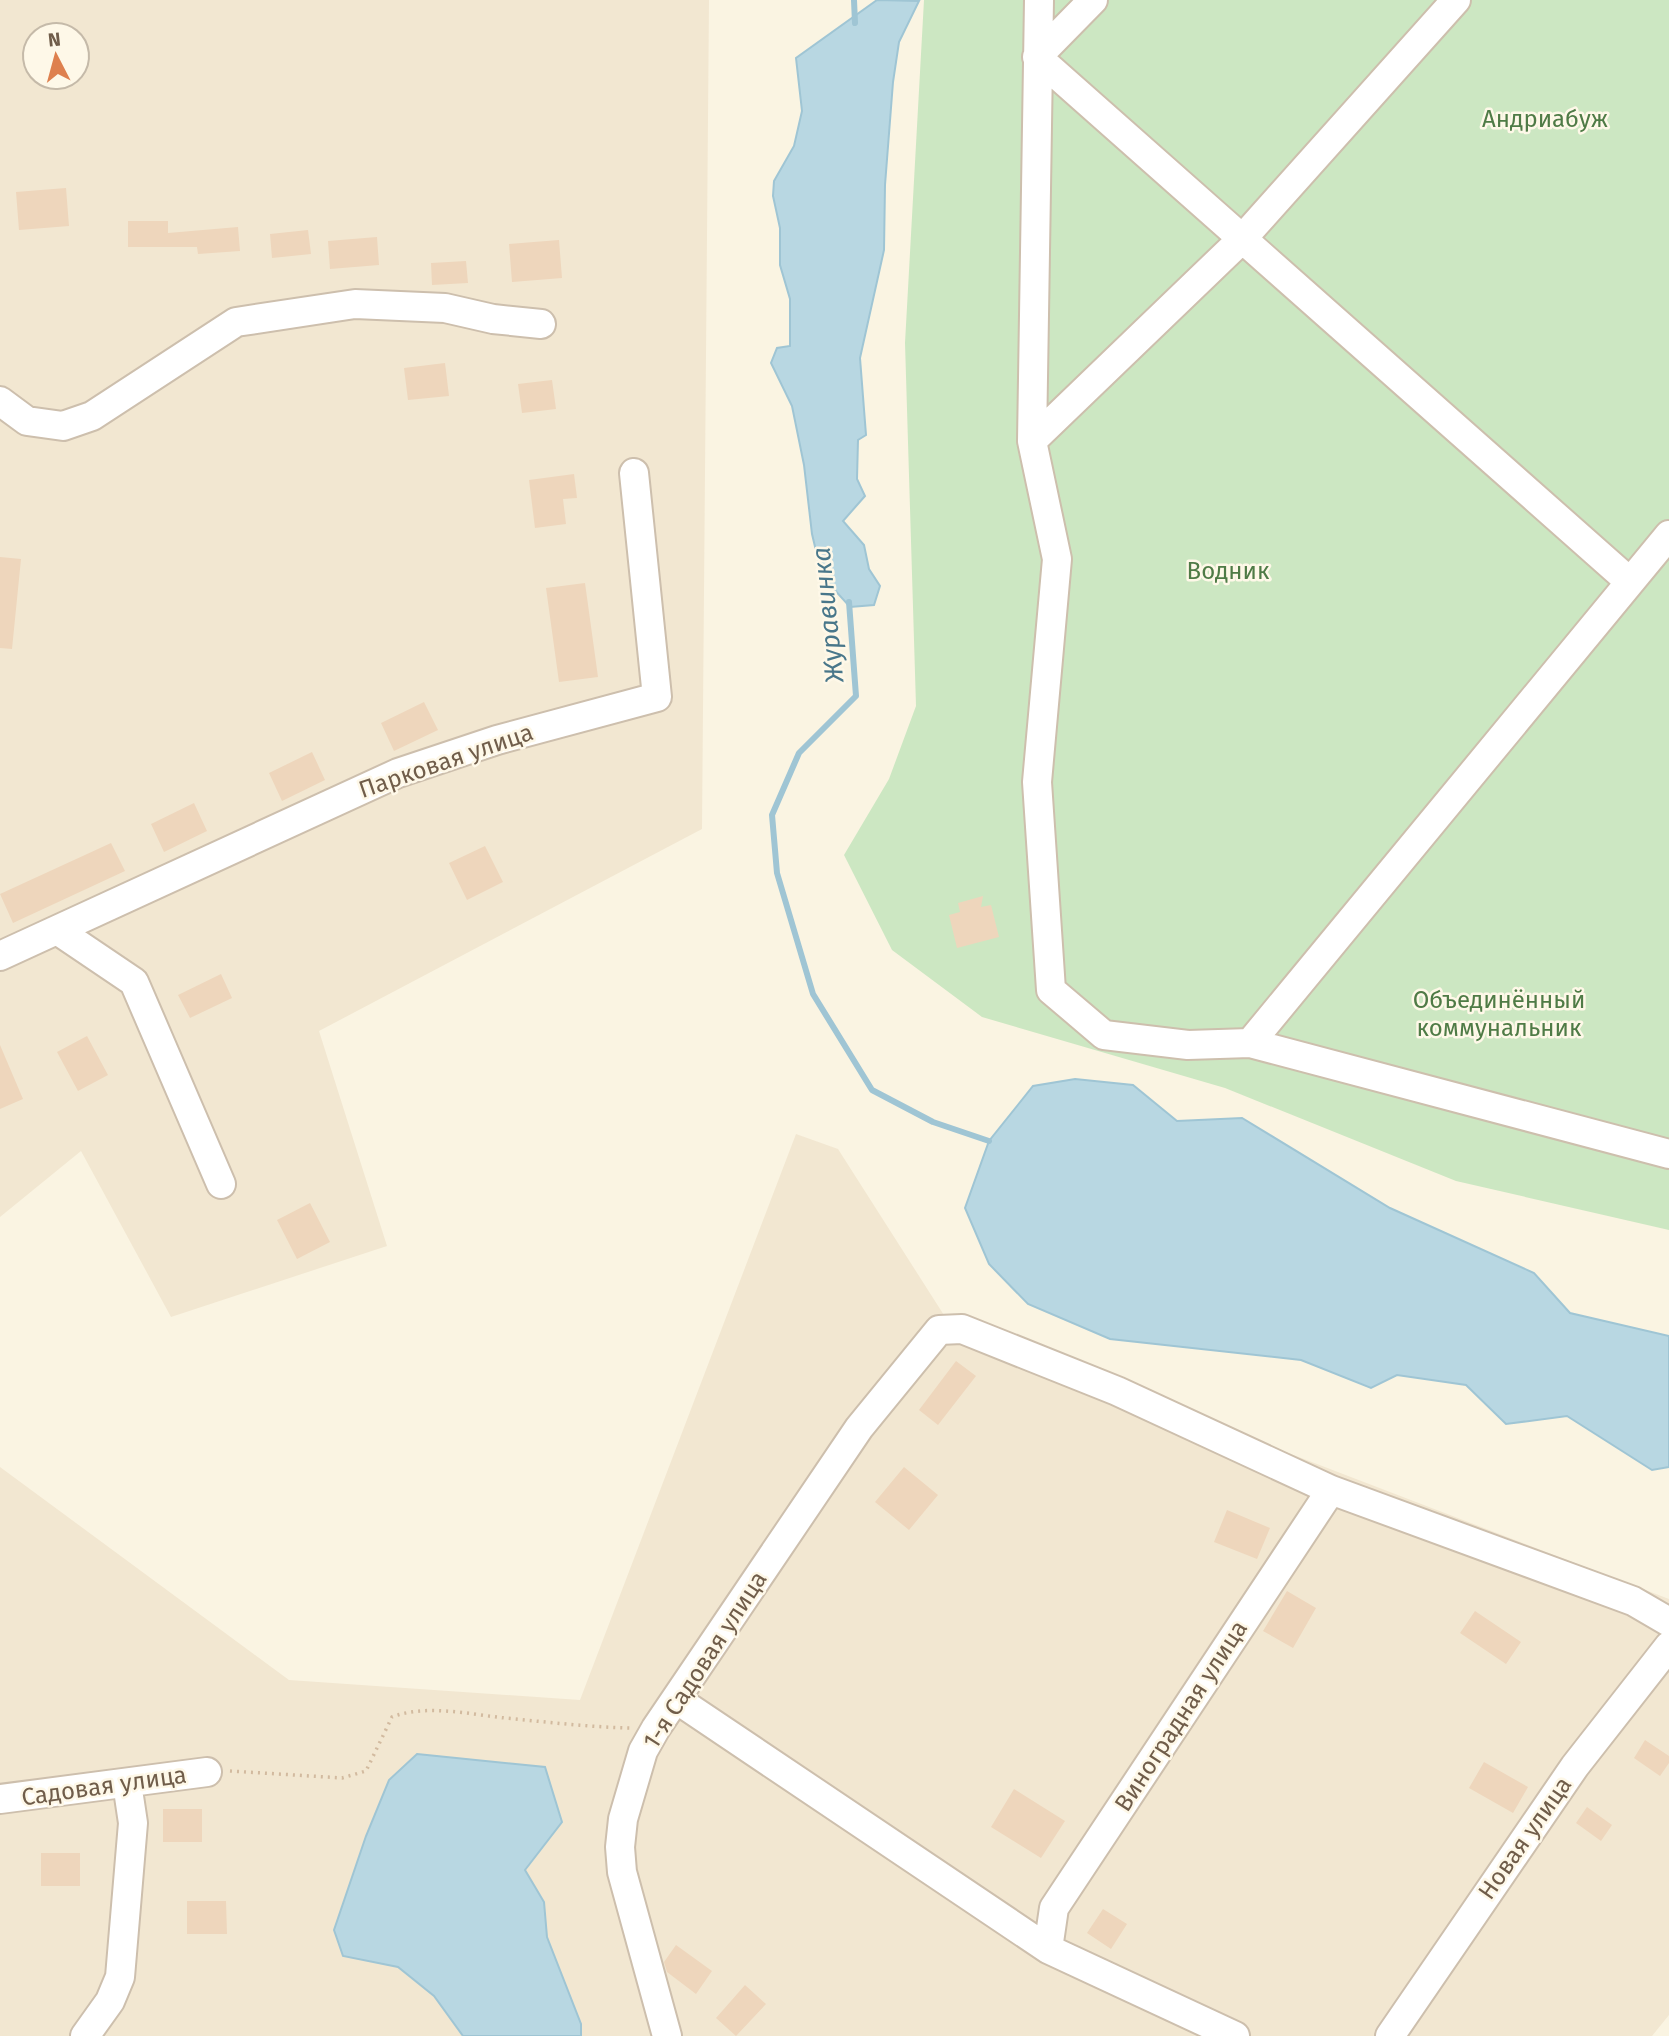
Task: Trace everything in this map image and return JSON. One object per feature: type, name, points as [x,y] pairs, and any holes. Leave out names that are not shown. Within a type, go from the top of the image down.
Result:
[{"type":"street","points":[[1040,0],[1032,441],[1057,559],[1037,782],[1051,990],[1104,1035],[1188,1045],[1250,1043],[1669,1154]]},
{"type":"street","points":[[1037,57],[1093,0]]},
{"type":"street","points":[[1032,441],[1242,239],[1456,0]]},
{"type":"street","points":[[1037,57],[1630,582]]},
{"type":"street","points":[[0,401],[27,421],[63,426],[92,416],[236,322],[355,304],[445,309],[493,319],[541,324]]},
{"type":"street","name":"Парковая улица","points":[[0,956],[398,773],[497,740],[657,697],[634,474]]},
{"type":"street","points":[[1250,1043],[1669,535]]},
{"type":"street","points":[[57,930],[134,982],[221,1184]]},
{"type":"street","name":"1-я Садовая улица","points":[[667,2036],[622,1872],[620,1847],[623,1819],[643,1751],[859,1428],[939,1330],[962,1329],[1117,1391],[1331,1490]]},
{"type":"street","points":[[1331,1490],[1633,1601],[1669,1622]]},
{"type":"street","name":"Виноградная улица","points":[[1048,1949],[1054,1908],[1331,1490]]},
{"type":"street","name":"Новая улица","points":[[1390,2036],[1574,1766],[1669,1646]]},
{"type":"street","points":[[676,1699],[1048,1949],[1234,2036]]},
{"type":"street","name":"Садовая улица","points":[[0,1800],[207,1772]]},
{"type":"street","points":[[85,2036],[110,2001],[120,1977],[133,1823],[127,1783]]},
{"type":"path","points":[[207,1772],[244,1771],[342,1778],[366,1771],[392,1717],[406,1712],[440,1711],[592,1727],[656,1728]]},
{"type":"shaded area","points":[[0,0],[709,0],[702,829],[319,1031],[387,1246],[171,1317],[81,1151],[0,1217]]},
{"type":"shaded area","points":[[796,1134],[838,1149],[949,1323],[1669,1599],[1669,2015],[1652,2036],[0,2036],[0,1467],[289,1680],[580,1700]]},
{"type":"green space","name":"Водник","points":[[924,0],[1669,0],[1669,1230],[1456,1181],[1225,1088],[982,1017],[892,950],[844,855],[889,779],[916,706],[905,343]]},
{"type":"water","points":[[877,0],[919,1],[899,42],[885,185],[884,250],[860,358],[866,435],[858,440],[857,479],[865,496],[843,521],[864,545],[869,569],[880,586],[874,605],[850,607],[822,576],[812,534],[804,465],[792,406],[771,363],[777,348],[790,346],[790,299],[780,265],[780,228],[773,196],[774,181],[794,146],[802,111],[796,58]]},
{"type":"water","points":[[1075,1079],[1133,1085],[1177,1121],[1242,1118],[1390,1208],[1534,1273],[1570,1313],[1669,1336],[1669,1467],[1652,1470],[1567,1416],[1506,1424],[1466,1385],[1397,1375],[1371,1388],[1301,1360],[1110,1339],[1028,1304],[989,1264],[965,1208],[989,1141],[1033,1086]]},
{"type":"water","points":[[417,1754],[545,1767],[562,1822],[525,1870],[544,1902],[547,1937],[581,2024],[581,2036],[463,2036],[434,1996],[398,1967],[343,1956],[334,1930],[366,1836],[389,1780]]},
{"type":"building","points":[[66,188],[69,226],[19,230],[16,192]]},
{"type":"building","points":[[128,221],[168,221],[168,233],[238,227],[240,251],[198,254],[197,247],[128,247]]},
{"type":"building","points":[[308,230],[311,254],[272,258],[270,234]]},
{"type":"building","points":[[377,237],[379,265],[330,269],[328,241]]},
{"type":"building","points":[[559,240],[562,278],[512,282],[509,244]]},
{"type":"building","points":[[466,261],[468,283],[432,285],[431,263]]},
{"type":"building","points":[[445,363],[449,396],[408,400],[404,368]]},
{"type":"building","points":[[552,380],[556,409],[522,413],[518,384]]},
{"type":"building","points":[[574,474],[577,498],[563,499],[566,524],[535,528],[529,480]]},
{"type":"building","points":[[0,557],[21,559],[12,649],[0,648]]},
{"type":"building","points":[[585,583],[598,677],[559,682],[546,588]]},
{"type":"building","points":[[424,702],[438,730],[394,751],[381,723]]},
{"type":"building","points":[[312,752],[325,780],[282,801],[269,773]]},
{"type":"building","points":[[194,803],[207,831],[164,852],[151,824]]},
{"type":"building","points":[[111,843],[125,871],[13,923],[0,894]]},
{"type":"building","points":[[485,846],[503,882],[467,900],[449,863]]},
{"type":"building","points":[[983,896],[981,907],[991,905],[999,937],[957,948],[949,915],[960,912],[958,903]]},
{"type":"building","points":[[221,974],[232,998],[190,1018],[178,995]]},
{"type":"building","points":[[87,1036],[108,1075],[78,1091],[57,1052]]},
{"type":"building","points":[[0,1045],[23,1099],[0,1109]]},
{"type":"building","points":[[310,1203],[330,1242],[297,1259],[277,1220]]},
{"type":"building","points":[[956,1361],[976,1376],[938,1425],[919,1410]]},
{"type":"building","points":[[904,1467],[938,1495],[909,1530],[875,1502]]},
{"type":"building","points":[[1227,1510],[1270,1528],[1257,1559],[1214,1542]]},
{"type":"building","points":[[1287,1591],[1316,1608],[1293,1648],[1263,1631]]},
{"type":"building","points":[[1475,1611],[1521,1642],[1506,1664],[1460,1633]]},
{"type":"building","points":[[1645,1740],[1669,1756],[1669,1763],[1660,1776],[1634,1758]]},
{"type":"building","points":[[1484,1762],[1528,1787],[1513,1813],[1469,1788]]},
{"type":"building","points":[[1014,1789],[1065,1821],[1041,1858],[991,1827]]},
{"type":"building","points":[[1587,1807],[1612,1825],[1601,1841],[1576,1823]]},
{"type":"building","points":[[163,1809],[202,1809],[202,1842],[163,1842]]},
{"type":"building","points":[[41,1853],[80,1853],[80,1886],[41,1886]]},
{"type":"building","points":[[187,1901],[226,1901],[227,1934],[187,1934]]},
{"type":"building","points":[[1103,1909],[1127,1924],[1111,1949],[1087,1933]]},
{"type":"building","points":[[676,1945],[712,1971],[696,1994],[667,1972],[664,1962]]},
{"type":"building","points":[[745,1985],[766,2004],[736,2036],[716,2018]]},
{"type":"waterway","name":"Журавинка","points":[[854,0],[855,23]]},
{"type":"waterway","name":"Журавинка","points":[[849,602],[856,696],[799,753],[772,815],[777,873],[813,994],[872,1090],[933,1122],[989,1141]]},
{"type":"park label","name":"Андриабуж","points":[[1545,119]]},
{"type":"park label","name":"Объединённый коммунальник","points":[[1499,1014]]}]
